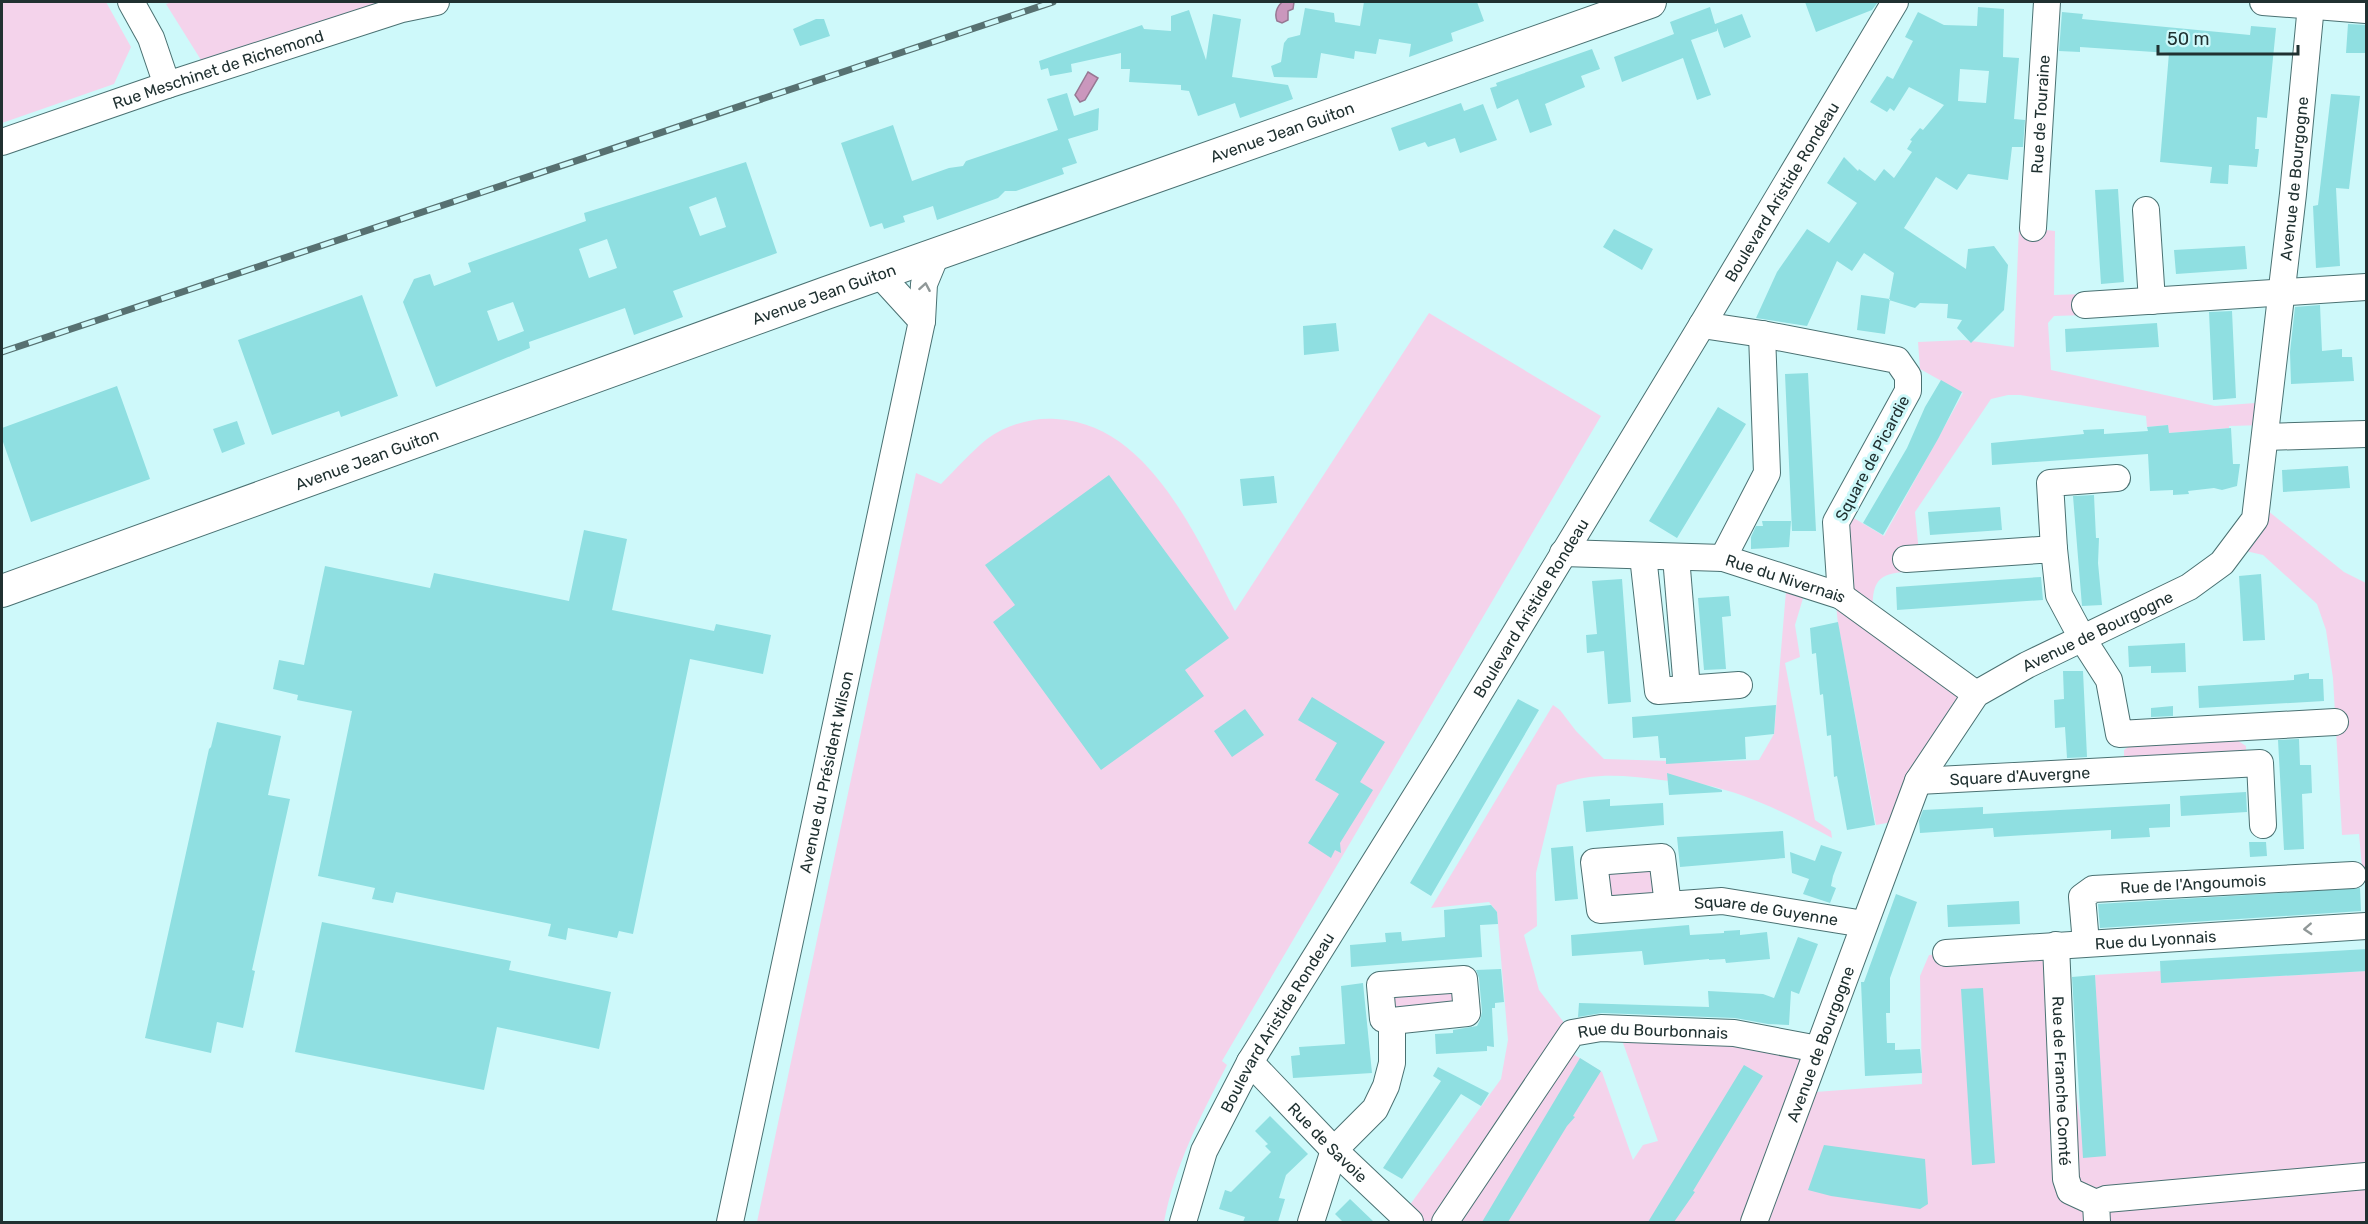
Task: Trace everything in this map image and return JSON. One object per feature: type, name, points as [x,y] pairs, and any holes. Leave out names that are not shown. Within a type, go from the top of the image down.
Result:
[{"type":"main road","name":"Avenue Jean Guiton","points":[[2,591],[880,275],[1650,2]]},
{"type":"street","points":[[131,2],[151,38],[167,85]]},
{"type":"street","name":"Rue Meschinet de Richemond","points":[[2,142],[167,85],[402,9],[436,2]]},
{"type":"street","name":"Boulevard Aristide Rondeau","points":[[1183,1222],[1204,1151],[1250,1062],[1444,751],[1895,2]]},
{"type":"street","name":"Rue de Touraine","points":[[2033,228],[2047,2]]},
{"type":"street","points":[[2263,2],[2367,10]]},
{"type":"street","name":"Avenue de Bourgogne","points":[[1754,1222],[1917,781],[1976,694],[2027,665],[2189,587],[2222,563],[2255,519],[2293,194],[2312,5]]},
{"type":"street","points":[[2146,210],[2152,301]]},
{"type":"street","name":"Avenue du Président Wilson","points":[[730,1222],[922,321],[924,284],[936,255]]},
{"type":"street","points":[[880,275],[922,321]]},
{"type":"street","points":[[2085,305],[2367,287]]},
{"type":"street","points":[[1702,326],[1762,334],[1767,473],[1723,558]]},
{"type":"street","name":"Square de Picardie","points":[[1762,334],[1897,360],[1908,376],[1908,391],[1836,522],[1841,596]]},
{"type":"street","points":[[2265,437],[2367,434]]},
{"type":"street","points":[[2117,478],[2049,483],[2059,595],[2082,638],[2109,680],[2119,734],[2122,771]]},
{"type":"street","points":[[1906,559],[2054,549]]},
{"type":"street","name":"Rue du Nivernais","points":[[1563,554],[1723,558],[1841,596],[1976,694]]},
{"type":"street","points":[[1643,556],[1658,691],[1739,685]]},
{"type":"street","points":[[1676,557],[1687,689]]},
{"type":"street","points":[[2119,734],[2335,722]]},
{"type":"street","points":[[2257,727],[2263,825]]},
{"type":"street","name":"Square d'Auvergne","points":[[1917,781],[2260,763]]},
{"type":"street","name":"Rue de l'Angoumois","points":[[2086,943],[2082,897],[2093,890],[2353,875]]},
{"type":"street","name":"Square de Guyenne","points":[[1668,905],[1722,901],[1864,924]]},
{"type":"street","name":"Rue du Lyonnais","points":[[1946,953],[2367,926]]},
{"type":"street","name":"Rue de Franche Comté","points":[[2056,945],[2066,1179],[2070,1191],[2096,1213]]},
{"type":"street","points":[[1311,1222],[1334,1150],[1376,1109],[1386,1086],[1392,1063],[1392,1021]]},
{"type":"street","name":"Rue du Bourbonnais","points":[[1445,1222],[1572,1033],[1600,1028],[1734,1033],[1818,1048]]},
{"type":"street","name":"Rue de Savoie","points":[[1250,1062],[1334,1150],[1410,1222]]},
{"type":"street","points":[[2096,1213],[2106,1199],[2367,1176]]},
{"type":"shaded area","points":[[2,2],[106,2],[131,47],[114,84],[2,123]]},
{"type":"shaded area","points":[[172,2],[425,2],[426,4],[201,60],[166,4]]},
{"type":"shaded area","points":[[1282,2],[1294,2],[1293,9],[1288,11],[1288,20],[1282,23],[1277,21],[1276,15],[1277,8]]},
{"type":"shaded area","points":[[1088,72],[1098,78],[1085,100],[1080,102],[1075,95]]},
{"type":"shaded area","points":[[2019,227],[2055,231],[2054,295],[2084,294],[2086,315],[2054,316],[2048,323],[2051,370],[2215,406],[2269,402],[2266,425],[2229,426],[2229,428],[2169,433],[2168,425],[2147,427],[2146,416],[2020,395],[1991,399],[1915,512],[1919,553],[1905,554],[1907,572],[1887,575],[1876,584],[1874,591],[1873,619],[1976,694],[1903,820],[1876,825],[1838,624],[1835,594],[1842,511],[1884,536],[1963,393],[1920,369],[1918,342],[1964,340],[2014,347]]},
{"type":"shaded area","points":[[1429,313],[1601,416],[1222,1061],[1227,1065],[1198,1122],[1182,1161],[1164,1222],[757,1222],[916,473],[941,484],[987,439],[1020,423],[1038,419],[1056,419],[1089,426],[1118,441],[1144,463],[1166,490],[1204,551],[1235,611]]},
{"type":"shaded area","points":[[2257,502],[2344,572],[2366,583],[2366,867],[2362,867],[2359,834],[2342,835],[2333,678],[2326,630],[2317,604],[2263,555],[2233,548]]},
{"type":"shaded area","points":[[1787,579],[1807,585],[1795,625],[1800,657],[1785,663],[1815,820],[1831,831],[1832,838],[1771,807],[1739,794],[1706,785],[1634,777],[1596,776],[1557,785],[1536,873],[1537,926],[1524,935],[1539,990],[1572,1033],[1562,1047],[1602,1072],[1633,1160],[1643,1145],[1658,1141],[1618,1029],[1818,1049],[1802,1093],[1922,1084],[1920,976],[1929,955],[2056,945],[2085,1157],[2105,1155],[2095,975],[2161,971],[2162,983],[2366,971],[2366,1222],[1412,1222],[1404,1213],[1501,1079],[1508,1040],[1497,912],[1489,902],[1431,908],[1553,705],[1604,759],[1702,762],[1759,760],[1774,734]]},
{"type":"shaded area","points":[[2234,738],[2246,746],[2246,755],[2127,761],[2124,756],[2124,750],[2131,745]]},
{"type":"shaded area","points":[[1662,857],[1668,905],[1600,910],[1594,862]]},
{"type":"shaded area","points":[[1464,979],[1467,1013],[1383,1019],[1380,985]]},
{"type":"building","points":[[1364,2],[1477,2],[1484,21],[1451,33],[1453,41],[1409,57],[1411,44],[1379,39],[1376,54],[1355,51],[1354,59],[1321,53],[1317,78],[1274,77],[1271,66],[1281,62],[1284,43],[1288,38],[1300,35],[1305,8],[1334,13],[1335,22],[1360,26]]},
{"type":"building","points":[[1805,2],[1878,2],[1872,10],[1816,32]]},
{"type":"building","points":[[1710,7],[1715,24],[1742,14],[1751,37],[1724,48],[1717,28],[1717,31],[1691,40],[1711,95],[1697,100],[1683,58],[1622,82],[1614,57],[1674,34],[1670,22]]},
{"type":"building","points":[[1978,7],[2004,9],[2003,57],[2019,58],[2014,119],[2025,120],[2023,147],[2012,147],[2008,180],[1968,174],[1957,190],[1936,177],[1904,228],[1966,269],[1968,249],[1994,246],[2008,265],[2004,310],[1971,343],[1957,328],[1962,320],[1947,318],[1948,304],[1920,303],[1915,308],[1889,300],[1894,273],[1864,253],[1852,271],[1837,261],[1807,326],[1756,318],[1777,272],[1807,229],[1829,243],[1857,203],[1827,183],[1844,157],[1858,171],[1859,169],[1875,181],[1884,169],[1894,178],[1912,152],[1907,149],[1912,141],[1910,140],[1920,128],[1923,130],[1944,105],[1909,87],[1894,111],[1890,108],[1887,112],[1870,102],[1887,76],[1893,79],[1913,41],[1905,37],[1918,12],[1944,25],[1977,26]],"holes":[[[1960,69],[1989,71],[1986,103],[1958,101]]]},
{"type":"building","points":[[1189,10],[1206,60],[1213,14],[1241,19],[1232,77],[1288,85],[1293,99],[1240,118],[1235,103],[1198,116],[1189,91],[1181,90],[1181,85],[1129,82],[1130,69],[1121,69],[1121,53],[1071,64],[1072,72],[1050,76],[1048,68],[1041,70],[1039,61],[1142,25],[1144,29],[1171,31],[1171,16]]},
{"type":"building","points":[[2062,12],[2083,14],[2082,19],[2250,35],[2251,26],[2276,28],[2267,118],[2257,117],[2255,149],[2259,149],[2257,167],[2229,165],[2228,184],[2210,183],[2212,167],[2160,162],[2169,53],[2080,47],[2080,52],[2059,51]]},
{"type":"building","points":[[816,19],[824,19],[830,36],[800,46],[793,29]]},
{"type":"building","points":[[2348,24],[2367,25],[2367,53],[2346,53]]},
{"type":"building","points":[[1592,49],[1600,69],[1581,76],[1585,87],[1545,104],[1552,125],[1530,133],[1518,99],[1497,109],[1490,88],[1497,86],[1496,83]]},
{"type":"building","points":[[1067,93],[1074,116],[1099,108],[1098,130],[1068,139],[1077,163],[1062,168],[1064,174],[1016,191],[1005,191],[998,198],[937,220],[933,206],[903,216],[905,222],[884,229],[882,223],[870,227],[841,143],[893,125],[912,181],[949,168],[963,166],[966,161],[1058,130],[1047,99]]},
{"type":"building","points":[[2331,94],[2360,96],[2349,189],[2336,188],[2340,266],[2316,268],[2313,206],[2318,205]]},
{"type":"building","points":[[1461,103],[1464,111],[1483,104],[1497,140],[1460,153],[1455,138],[1428,147],[1425,142],[1399,151],[1391,128]]},
{"type":"building","points":[[746,162],[777,253],[673,291],[683,317],[634,335],[625,308],[529,342],[530,348],[436,387],[403,302],[414,279],[430,274],[434,286],[471,272],[468,263],[586,221],[584,213]],"holes":[[[716,197],[726,227],[700,236],[689,207]],[[607,239],[617,268],[589,278],[579,249]],[[513,302],[524,331],[498,341],[487,311]]]},
{"type":"building","points":[[2118,189],[2124,282],[2101,284],[2095,190]]},
{"type":"building","points":[[1614,229],[1653,249],[1642,270],[1603,247]]},
{"type":"building","points":[[2245,246],[2247,269],[2176,274],[2174,250]]},
{"type":"building","points":[[362,295],[398,396],[341,417],[339,411],[272,435],[238,340]]},
{"type":"building","points":[[1861,295],[1890,299],[1885,334],[1857,330]]},
{"type":"building","points":[[2320,305],[2322,351],[2342,349],[2342,357],[2352,357],[2354,381],[2291,384],[2290,352],[2295,307]]},
{"type":"building","points":[[2232,311],[2236,398],[2213,400],[2209,312]]},
{"type":"building","points":[[1336,323],[1339,351],[1304,355],[1303,326]]},
{"type":"building","points":[[2157,323],[2159,347],[2066,352],[2065,329]]},
{"type":"building","points":[[1808,373],[1816,531],[1792,531],[1785,374]]},
{"type":"building","points":[[1941,380],[1962,392],[1883,535],[1863,523],[1907,448],[1925,407]]},
{"type":"building","points":[[117,386],[150,479],[31,522],[2,439],[2,428]]},
{"type":"building","points":[[1718,407],[1746,424],[1677,538],[1649,521]]},
{"type":"building","points":[[237,421],[245,444],[222,453],[213,429]]},
{"type":"building","points":[[2168,425],[2169,433],[2231,428],[2233,464],[2240,464],[2237,486],[2222,490],[2214,488],[2188,491],[2189,494],[2173,495],[2173,490],[2150,491],[2148,454],[1992,465],[1991,443],[2084,434],[2083,430],[2104,429],[2104,434],[2148,431],[2147,427]]},
{"type":"building","points":[[2348,466],[2350,488],[2283,492],[2282,470]]},
{"type":"building","points":[[1109,475],[1229,638],[1185,670],[1204,696],[1101,770],[993,622],[1015,605],[985,565]]},
{"type":"building","points":[[1274,476],[1277,503],[1243,506],[1240,479]]},
{"type":"building","points":[[2094,495],[2096,538],[2099,538],[2098,563],[2102,605],[2082,606],[2073,496]]},
{"type":"building","points":[[2000,507],[2002,530],[1930,535],[1928,512]]},
{"type":"building","points":[[1762,521],[1791,521],[1789,547],[1751,549],[1751,537],[1756,526],[1763,526]]},
{"type":"building","points":[[584,530],[627,539],[612,610],[714,631],[716,624],[771,635],[763,674],[690,659],[633,934],[619,931],[617,938],[568,928],[566,940],[548,936],[551,924],[396,892],[393,903],[372,899],[375,888],[318,876],[352,711],[297,700],[298,695],[273,689],[279,660],[304,665],[325,566],[430,588],[434,573],[569,601]]},
{"type":"building","points":[[2261,574],[2265,640],[2243,641],[2239,576]]},
{"type":"building","points":[[2041,577],[2043,600],[1897,610],[1896,587]]},
{"type":"building","points":[[1622,579],[1631,702],[1608,704],[1604,651],[1587,653],[1586,635],[1597,634],[1592,581]]},
{"type":"building","points":[[1729,596],[1731,616],[1722,617],[1726,669],[1704,670],[1698,598]]},
{"type":"building","points":[[1838,622],[1875,825],[1847,830],[1837,776],[1834,777],[1831,735],[1827,736],[1823,694],[1820,695],[1816,653],[1812,654],[1810,628]]},
{"type":"building","points":[[2185,643],[2186,672],[2151,673],[2151,666],[2129,667],[2128,646]]},
{"type":"building","points":[[2063,671],[2083,671],[2087,757],[2067,758],[2065,727],[2055,728],[2054,700],[2064,699]]},
{"type":"building","points":[[2309,673],[2309,679],[2323,679],[2324,701],[2199,708],[2198,686],[2294,680],[2294,675]]},
{"type":"building","points":[[1312,697],[1385,742],[1360,782],[1373,790],[1340,843],[1341,853],[1335,850],[1331,858],[1308,843],[1339,794],[1315,780],[1337,743],[1298,720]]},
{"type":"building","points":[[1518,699],[1539,710],[1431,896],[1410,883]]},
{"type":"building","points":[[1776,705],[1774,734],[1745,737],[1746,759],[1666,764],[1666,758],[1660,758],[1658,736],[1633,738],[1632,717]]},
{"type":"building","points":[[2173,706],[2173,716],[2151,717],[2151,708]]},
{"type":"building","points":[[1245,709],[1264,735],[1232,757],[1214,731]]},
{"type":"building","points":[[217,722],[281,736],[268,795],[290,799],[252,970],[255,971],[243,1028],[217,1022],[211,1053],[145,1038],[209,749]]},
{"type":"building","points":[[2299,739],[2300,765],[2311,765],[2312,793],[2302,794],[2304,849],[2284,850],[2278,740]]},
{"type":"building","points":[[1667,773],[1722,790],[1722,792],[1669,795]]},
{"type":"building","points":[[2246,792],[2247,812],[2181,816],[2180,796]]},
{"type":"building","points":[[1610,799],[1610,806],[1663,803],[1664,825],[1586,832],[1583,801]]},
{"type":"building","points":[[2170,804],[2170,827],[2149,828],[2150,837],[2111,839],[2111,830],[1994,837],[1993,828],[1920,833],[1919,821],[1923,810],[1983,807],[1983,814]]},
{"type":"building","points":[[1783,831],[1785,858],[1680,867],[1677,837]]},
{"type":"building","points":[[2249,842],[2266,842],[2267,856],[2250,857]]},
{"type":"building","points":[[1821,845],[1842,852],[1833,876],[1831,886],[1836,888],[1830,903],[1803,894],[1809,879],[1792,873],[1790,852],[1815,861]]},
{"type":"building","points":[[1573,846],[1578,899],[1555,901],[1551,848]]},
{"type":"building","points":[[2360,888],[2361,911],[2100,928],[2098,904]]},
{"type":"building","points":[[1896,894],[1917,902],[1890,978],[1890,1013],[1886,1013],[1887,1043],[1895,1043],[1895,1050],[1920,1049],[1922,1073],[1865,1076],[1861,982],[1864,982]]},
{"type":"building","points":[[2019,901],[2020,924],[1948,927],[1947,905]]},
{"type":"building","points":[[1491,905],[1497,912],[1498,924],[1480,925],[1482,957],[1351,967],[1350,945],[1386,942],[1385,933],[1401,932],[1402,941],[1445,937],[1444,910]]},
{"type":"building","points":[[322,922],[511,961],[509,970],[611,992],[599,1049],[497,1027],[484,1090],[295,1052]]},
{"type":"building","points":[[1689,925],[1690,935],[1740,930],[1740,935],[1767,932],[1770,959],[1726,963],[1725,959],[1709,959],[1644,965],[1642,951],[1572,956],[1571,935]]},
{"type":"building","points":[[1798,937],[1818,944],[1799,994],[1791,991],[1789,1025],[1735,1018],[1602,1013],[1578,1017],[1579,1003],[1709,1007],[1708,991],[1763,994],[1774,998]]},
{"type":"building","points":[[2367,949],[2367,971],[2161,983],[2160,961]]},
{"type":"building","points":[[1501,969],[1504,1002],[1495,1003],[1495,1008],[1492,1008],[1494,1047],[1487,1046],[1487,1051],[1436,1054],[1435,1034],[1453,1033],[1453,1030],[1477,1026],[1480,1020],[1482,1012],[1479,978],[1476,970]]},
{"type":"building","points":[[2095,975],[2106,1156],[2083,1158],[2072,977]]},
{"type":"building","points":[[1363,983],[1372,1073],[1293,1078],[1291,1056],[1300,1055],[1299,1047],[1345,1044],[1341,986]]},
{"type":"building","points":[[1983,988],[1995,1163],[1972,1165],[1961,989]]},
{"type":"building","points":[[1580,1058],[1601,1071],[1573,1116],[1575,1117],[1567,1126],[1508,1222],[1482,1222]]},
{"type":"building","points":[[1744,1065],[1763,1076],[1693,1191],[1695,1192],[1674,1222],[1648,1222]]},
{"type":"building","points":[[1438,1067],[1489,1093],[1481,1106],[1461,1094],[1402,1179],[1383,1168],[1441,1081],[1433,1076]]},
{"type":"building","points":[[1270,1116],[1308,1154],[1286,1175],[1279,1198],[1285,1199],[1278,1222],[1243,1222],[1245,1217],[1219,1209],[1225,1190],[1231,1192],[1271,1152],[1265,1146],[1268,1144],[1255,1131]]},
{"type":"building","points":[[1824,1145],[1925,1159],[1928,1204],[1920,1209],[1831,1196],[1808,1190]]},
{"type":"building","points":[[1350,1199],[1374,1222],[1343,1222],[1335,1214]]},
{"type":"railway","points":[[2,352],[1053,2]]}]
